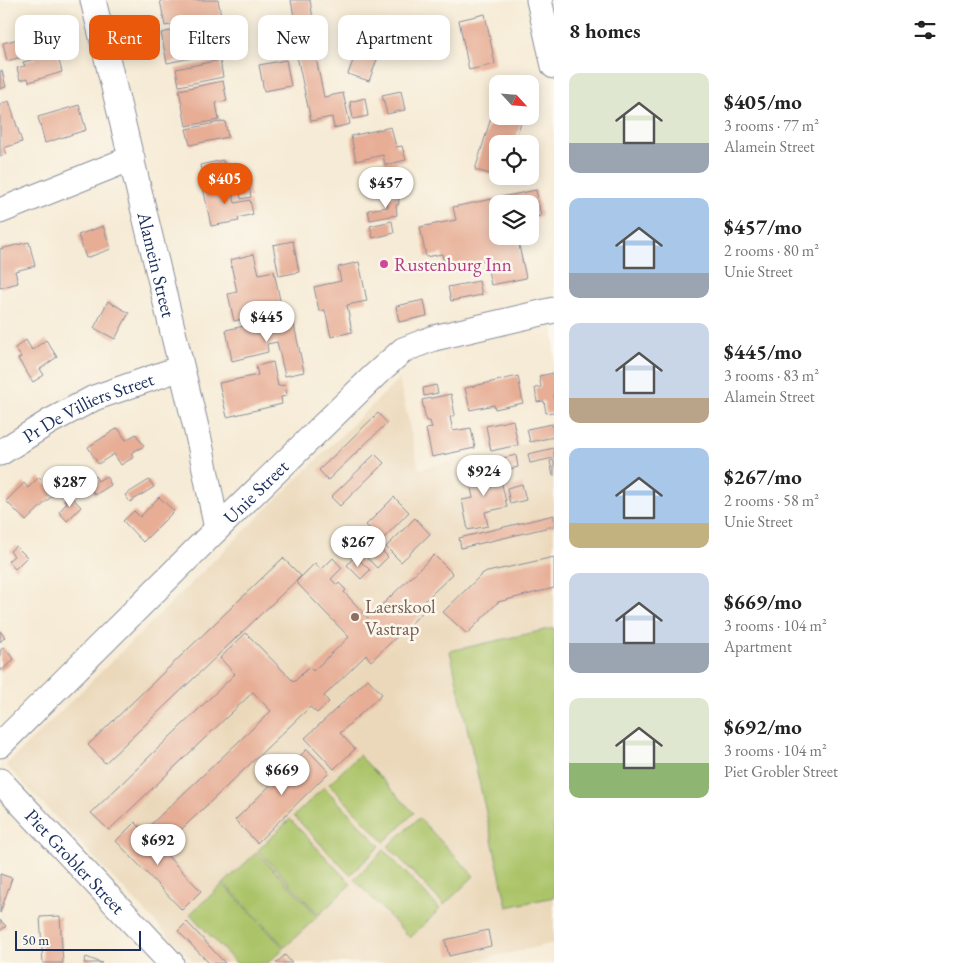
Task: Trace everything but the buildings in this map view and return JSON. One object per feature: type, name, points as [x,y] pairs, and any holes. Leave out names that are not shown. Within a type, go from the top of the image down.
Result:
[{"type":"street","name":"Alamein Street","points":[[93,0],[200,444],[217,530]]},
{"type":"street","points":[[539,0],[554,66]]},
{"type":"street","points":[[0,211],[132,158]]},
{"type":"street","name":"Unie Street","points":[[0,745],[375,375],[404,350],[434,338],[554,310]]},
{"type":"street","name":"Pr De Villiers Street","points":[[0,453],[48,422],[94,398],[181,368]]},
{"type":"street","name":"Piet Grobler Street","points":[[0,781],[172,963]]},
{"type":"shaded area","name":"Laerskool Vastrap","points":[[399,379],[419,469],[554,437],[554,943],[466,963],[194,963],[6,765]]},
{"type":"green space","points":[[554,628],[554,897],[507,907],[450,651]]},
{"type":"green space","points":[[359,755],[414,813],[384,842],[329,784]]},
{"type":"green space","points":[[324,787],[380,846],[350,875],[294,816]]},
{"type":"green space","points":[[419,818],[474,876],[444,905],[388,846]]},
{"type":"green space","points":[[290,819],[351,884],[319,915],[258,850]]},
{"type":"green space","points":[[384,850],[440,909],[410,938],[354,879]]},
{"type":"green space","points":[[257,852],[318,916],[285,947],[224,883]]},
{"type":"green space","points":[[223,884],[284,948],[268,963],[236,963],[190,914]]},
{"type":"place","name":"Rustenburg Inn","points":[[384,264]]},
{"type":"place","name":"Laerskool Vastrap","points":[[355,617]]}]
